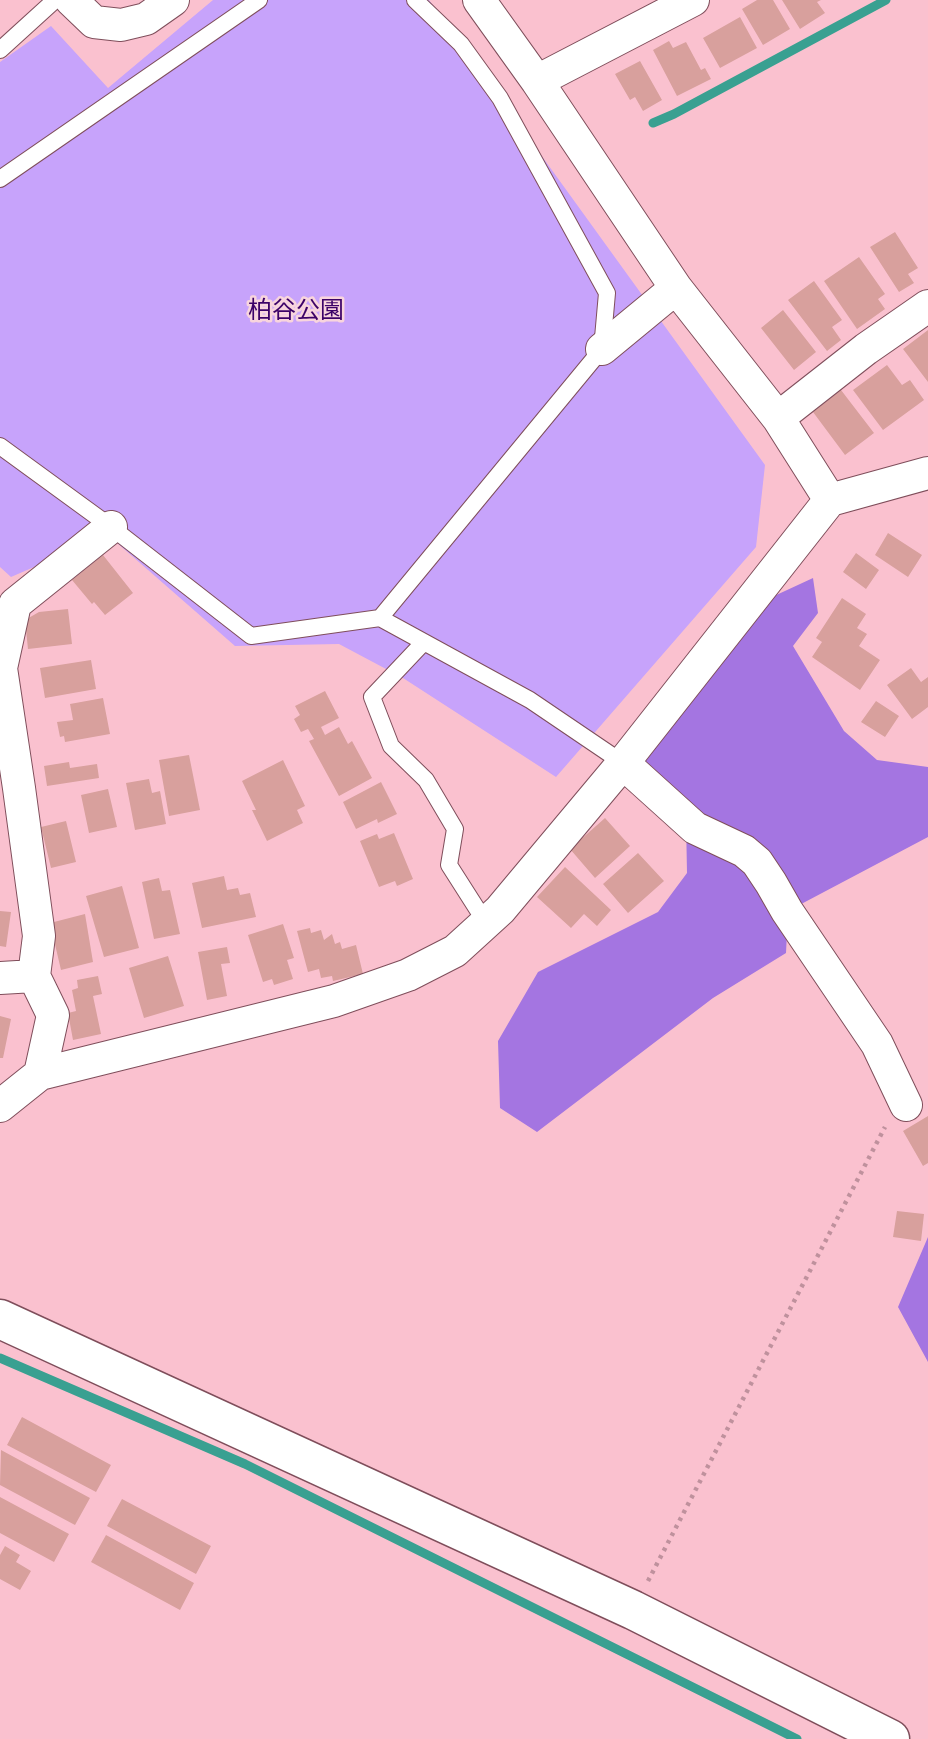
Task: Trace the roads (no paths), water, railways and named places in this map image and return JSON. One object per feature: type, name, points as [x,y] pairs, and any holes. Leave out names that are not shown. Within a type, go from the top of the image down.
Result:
[{"type":"street","points":[[71,0],[94,22],[121,25],[146,19],[173,0]]},
{"type":"street","points":[[479,0],[537,81],[676,288],[778,418],[830,500]]},
{"type":"street","points":[[537,81],[693,0]]},
{"type":"street","points":[[602,349],[676,288]]},
{"type":"street","points":[[778,418],[866,349],[928,306]]},
{"type":"street","points":[[0,1106],[40,1074],[346,996],[408,975],[455,951],[500,910],[623,763],[830,500],[928,473]]},
{"type":"street","points":[[880,487],[928,495]]},
{"type":"street","points":[[40,1074],[53,1015],[34,976],[38,936],[1,668],[15,604],[111,527]]},
{"type":"street","points":[[623,763],[695,828],[744,851],[757,862],[877,1044],[906,1105]]},
{"type":"street","points":[[0,978],[34,976]]},
{"type":"street","points":[[0,1320],[633,1610],[890,1739]]},
{"type":"lane","points":[[0,50],[55,0]]},
{"type":"lane","points":[[0,179],[259,0]]},
{"type":"lane","points":[[380,618],[602,349],[607,293],[500,98],[461,44],[415,0]]},
{"type":"lane","points":[[0,446],[111,527],[251,636],[380,618],[530,700],[623,763]]},
{"type":"lane","points":[[424,642],[372,697],[391,746],[426,780],[456,829],[449,865],[486,923]]},
{"type":"waterway","points":[[653,123],[886,0]]},
{"type":"waterway","points":[[0,1358],[245,1464],[797,1739]]},
{"type":"park label","name":"柏谷公園","points":[[296,311]]}]
